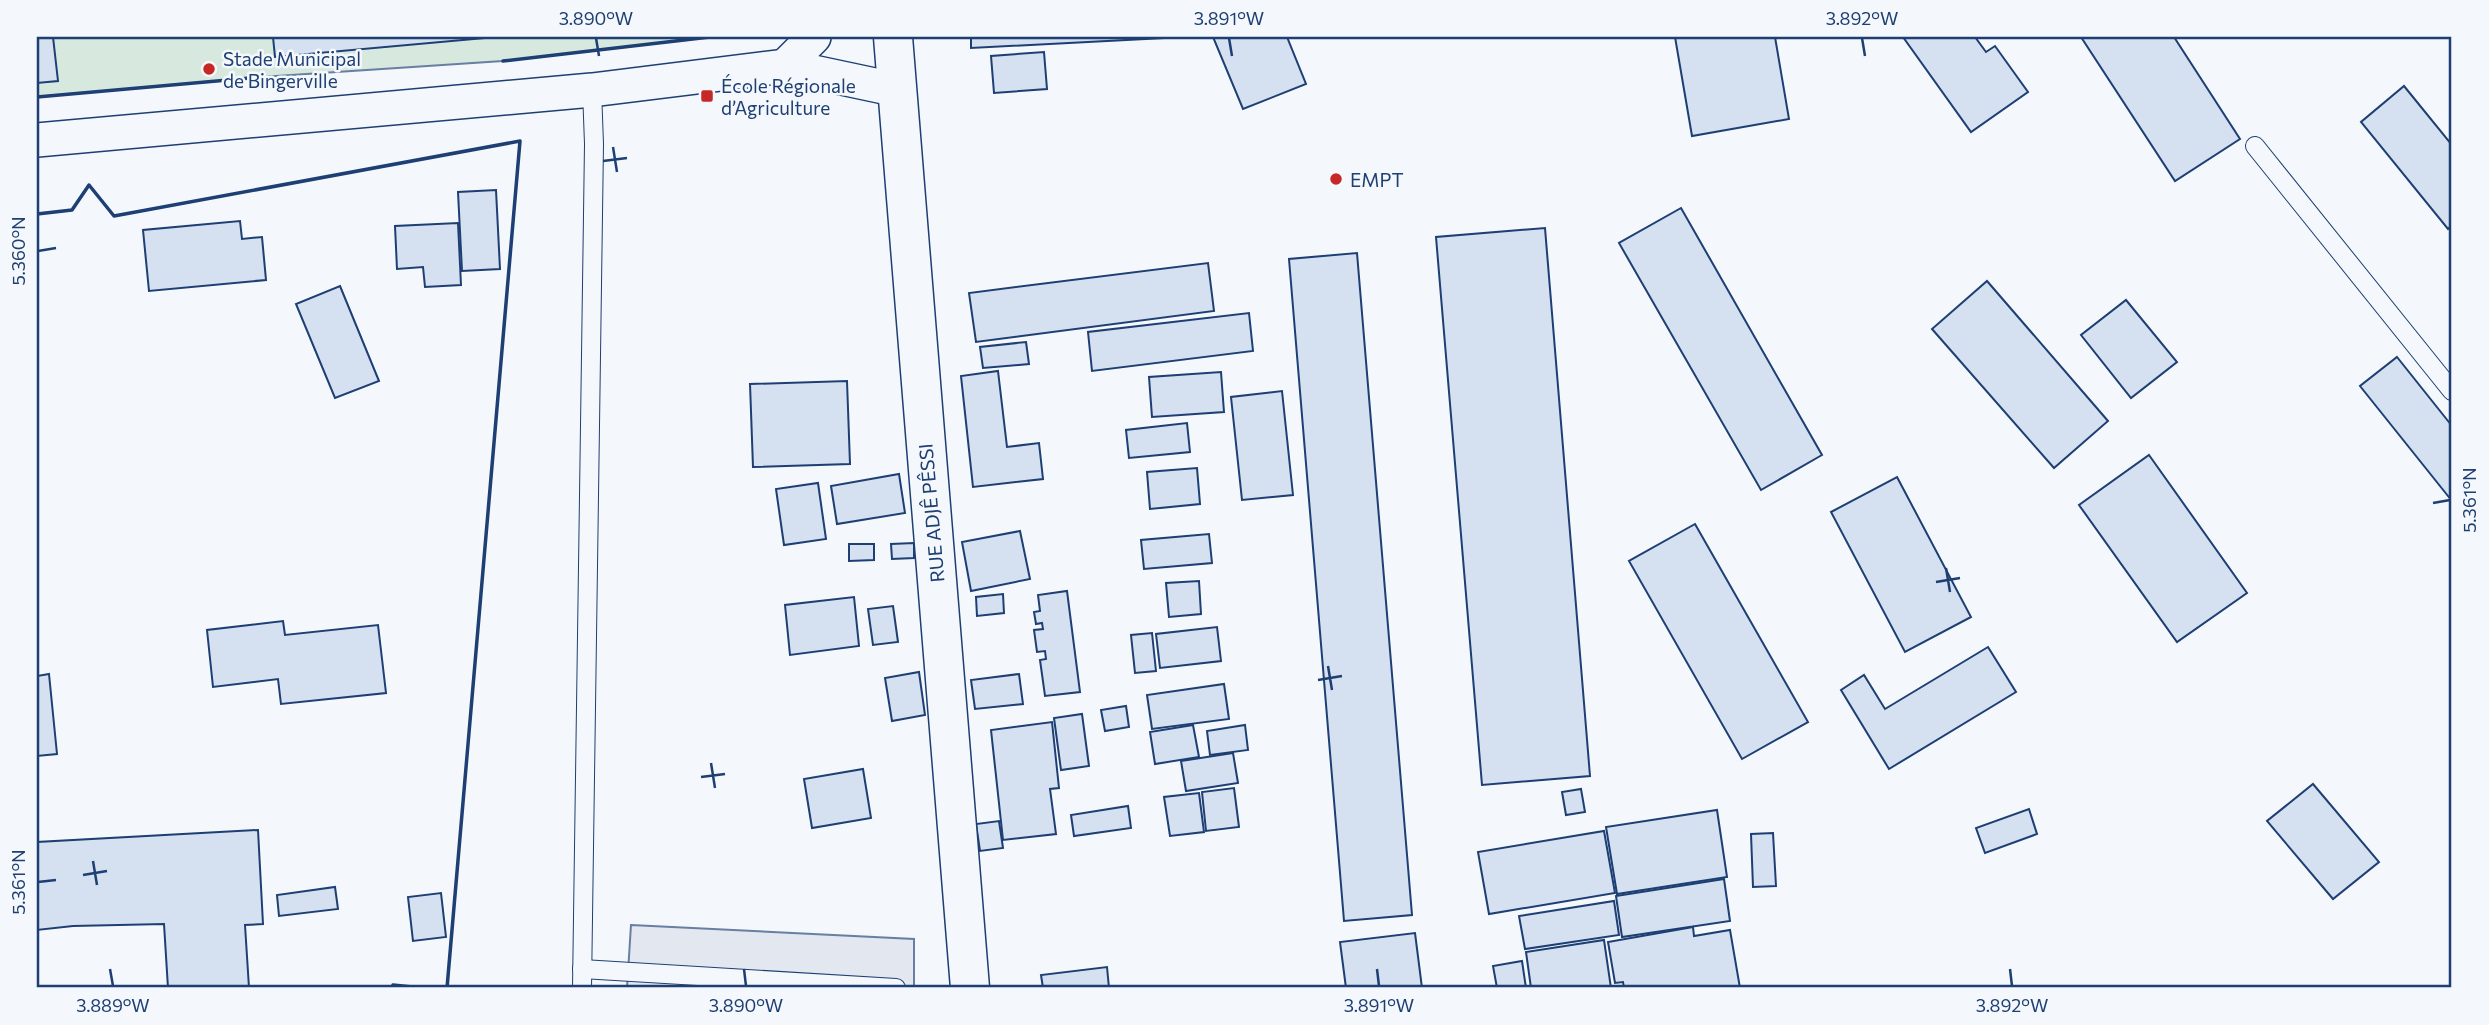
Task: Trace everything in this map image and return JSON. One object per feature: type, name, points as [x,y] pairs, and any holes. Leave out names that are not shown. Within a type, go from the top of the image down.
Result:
[{"type":"street","points":[[785,66],[814,37]]},
{"type":"street","name":"RUE ADJÊ PÊSSI","points":[[893,37],[970,988]]},
{"type":"street","points":[[37,140],[592,90],[785,66],[898,90]]},
{"type":"lane","points":[[582,988],[594,144],[592,90]]},
{"type":"lane","points":[[2255,146],[2452,391]]},
{"type":"lane","points":[[582,969],[896,988]]},
{"type":"shaded area","name":"Stade Municipal de Bingerville","points":[[37,37],[710,37],[503,61],[261,77],[37,97]]},
{"type":"shaded area","points":[[631,925],[914,939],[914,988],[627,988]]},
{"type":"building","points":[[37,37],[53,37],[58,81],[37,83]]},
{"type":"building","points":[[273,37],[496,37],[275,57]]},
{"type":"building","points":[[971,37],[1164,37],[1164,38],[971,48]]},
{"type":"building","points":[[1213,37],[1287,37],[1306,84],[1243,109]]},
{"type":"building","points":[[1675,37],[1775,37],[1789,119],[1692,136]]},
{"type":"building","points":[[1903,37],[1975,37],[1986,52],[1995,46],[2028,92],[1971,132]]},
{"type":"building","points":[[2081,37],[2174,37],[2240,139],[2175,181]]},
{"type":"building","points":[[1044,52],[1047,89],[994,93],[991,56]]},
{"type":"building","points":[[2404,86],[2452,145],[2452,225],[2448,229],[2361,122]]},
{"type":"building","points":[[496,190],[500,269],[462,271],[458,192]]},
{"type":"building","points":[[1681,208],[1822,455],[1761,490],[1619,243]]},
{"type":"building","points":[[240,221],[242,239],[262,237],[266,280],[149,291],[143,230]]},
{"type":"building","points":[[458,223],[461,285],[425,287],[423,267],[397,269],[395,226]]},
{"type":"building","points":[[1545,228],[1590,776],[1482,785],[1436,237]]},
{"type":"building","points":[[1357,253],[1412,915],[1344,921],[1289,259]]},
{"type":"building","points":[[1208,263],[1214,311],[976,342],[969,293]]},
{"type":"building","points":[[1987,281],[2108,421],[2054,468],[1932,329]]},
{"type":"building","points":[[340,286],[379,381],[335,398],[296,304]]},
{"type":"building","points":[[2126,300],[2177,362],[2131,398],[2081,335]]},
{"type":"building","points":[[1249,313],[1253,351],[1092,371],[1088,332]]},
{"type":"building","points":[[1026,342],[1029,364],[983,368],[980,347]]},
{"type":"building","points":[[2397,357],[2452,426],[2452,501],[2360,386]]},
{"type":"building","points":[[998,371],[1007,447],[1039,443],[1043,479],[973,487],[961,376]]},
{"type":"building","points":[[1221,372],[1224,412],[1152,417],[1149,377]]},
{"type":"building","points":[[847,381],[850,464],[753,467],[750,384]]},
{"type":"building","points":[[1282,391],[1293,495],[1242,500],[1231,397]]},
{"type":"building","points":[[1187,423],[1190,452],[1129,458],[1126,430]]},
{"type":"building","points":[[2149,455],[2247,593],[2177,642],[2079,505]]},
{"type":"building","points":[[1197,468],[1200,504],[1150,509],[1147,472]]},
{"type":"building","points":[[899,474],[905,513],[837,524],[831,486]]},
{"type":"building","points":[[1897,477],[1971,617],[1905,652],[1831,512]]},
{"type":"building","points":[[818,483],[826,539],[784,545],[776,489]]},
{"type":"building","points":[[1695,524],[1808,722],[1742,759],[1629,561]]},
{"type":"building","points":[[1020,531],[1030,579],[971,591],[962,542]]},
{"type":"building","points":[[1209,534],[1212,563],[1144,569],[1141,540]]},
{"type":"building","points":[[914,543],[914,558],[892,559],[891,544]]},
{"type":"building","points":[[849,544],[874,544],[874,560],[849,561]]},
{"type":"building","points":[[1199,581],[1201,614],[1169,617],[1166,583]]},
{"type":"building","points":[[1067,591],[1080,692],[1045,696],[1040,660],[1046,659],[1045,651],[1037,652],[1034,630],[1043,629],[1042,623],[1036,624],[1034,612],[1040,611],[1038,595]]},
{"type":"building","points":[[1003,594],[1004,613],[977,616],[976,597]]},
{"type":"building","points":[[854,597],[859,646],[790,655],[785,605]]},
{"type":"building","points":[[893,606],[898,642],[873,645],[868,609]]},
{"type":"building","points":[[283,621],[285,635],[378,625],[386,693],[281,704],[278,679],[213,687],[207,630]]},
{"type":"building","points":[[1217,627],[1221,661],[1160,668],[1156,634]]},
{"type":"building","points":[[1152,633],[1156,671],[1135,673],[1131,635]]},
{"type":"building","points":[[1988,647],[2016,692],[1889,769],[1841,690],[1864,675],[1885,709]]},
{"type":"building","points":[[919,672],[925,715],[892,721],[885,678]]},
{"type":"building","points":[[49,674],[57,754],[37,756],[37,676]]},
{"type":"building","points":[[1019,674],[1023,704],[975,709],[971,680]]},
{"type":"building","points":[[1224,684],[1229,719],[1152,729],[1147,695]]},
{"type":"building","points":[[1126,706],[1129,727],[1105,731],[1101,710]]},
{"type":"building","points":[[1082,714],[1089,766],[1061,770],[1054,718]]},
{"type":"building","points":[[1052,722],[1059,788],[1050,789],[1056,834],[1003,840],[991,730]]},
{"type":"building","points":[[1193,725],[1199,757],[1155,764],[1150,732]]},
{"type":"building","points":[[1245,725],[1248,750],[1210,755],[1207,731]]},
{"type":"building","points":[[1233,753],[1238,783],[1186,791],[1181,761]]},
{"type":"building","points":[[863,769],[871,818],[812,828],[804,779]]},
{"type":"building","points":[[2313,784],[2379,862],[2333,899],[2267,821]]},
{"type":"building","points":[[1234,788],[1239,827],[1206,831],[1202,792]]},
{"type":"building","points":[[1581,789],[1585,812],[1566,815],[1562,792]]},
{"type":"building","points":[[1199,793],[1204,832],[1170,836],[1164,797]]},
{"type":"building","points":[[1128,806],[1131,828],[1074,836],[1071,815]]},
{"type":"building","points":[[2029,809],[2037,834],[1985,853],[1976,828]]},
{"type":"building","points":[[1717,810],[1727,877],[1617,894],[1606,827]]},
{"type":"building","points":[[999,821],[1003,848],[980,851],[976,824]]},
{"type":"building","points":[[258,830],[263,924],[245,925],[249,988],[168,988],[164,924],[73,926],[37,930],[37,842]]},
{"type":"building","points":[[1604,831],[1615,893],[1489,914],[1478,852]]},
{"type":"building","points":[[1773,833],[1776,886],[1753,887],[1751,834]]},
{"type":"building","points":[[1724,879],[1730,921],[1622,937],[1616,896]]},
{"type":"building","points":[[335,887],[338,909],[279,916],[277,895]]},
{"type":"building","points":[[441,893],[446,937],[413,941],[408,897]]},
{"type":"building","points":[[1614,901],[1619,935],[1525,949],[1519,916]]},
{"type":"building","points":[[1693,927],[1694,936],[1730,930],[1740,988],[1624,988],[1623,982],[1615,983],[1608,942]]},
{"type":"building","points":[[1415,933],[1422,988],[1346,988],[1340,942]]},
{"type":"building","points":[[1604,940],[1611,988],[1531,988],[1526,952]]},
{"type":"building","points":[[1522,961],[1526,988],[1497,988],[1493,966]]},
{"type":"building","points":[[1107,967],[1109,988],[1043,988],[1041,975]]},
{"type":"wall","points":[[503,61],[710,37]]},
{"type":"wall","points":[[37,97],[261,77]]},
{"type":"wall","points":[[37,214],[72,210],[89,185],[114,216],[520,141],[447,988]]},
{"type":"wall","points":[[394,988],[393,985],[422,988]]},
{"type":"place","name":"Stade Municipal de Bingerville","points":[[209,69]]},
{"type":"place","name":"École Régionale d’Agriculture","points":[[707,96]]},
{"type":"place","name":"EMPT","points":[[1336,179]]}]
